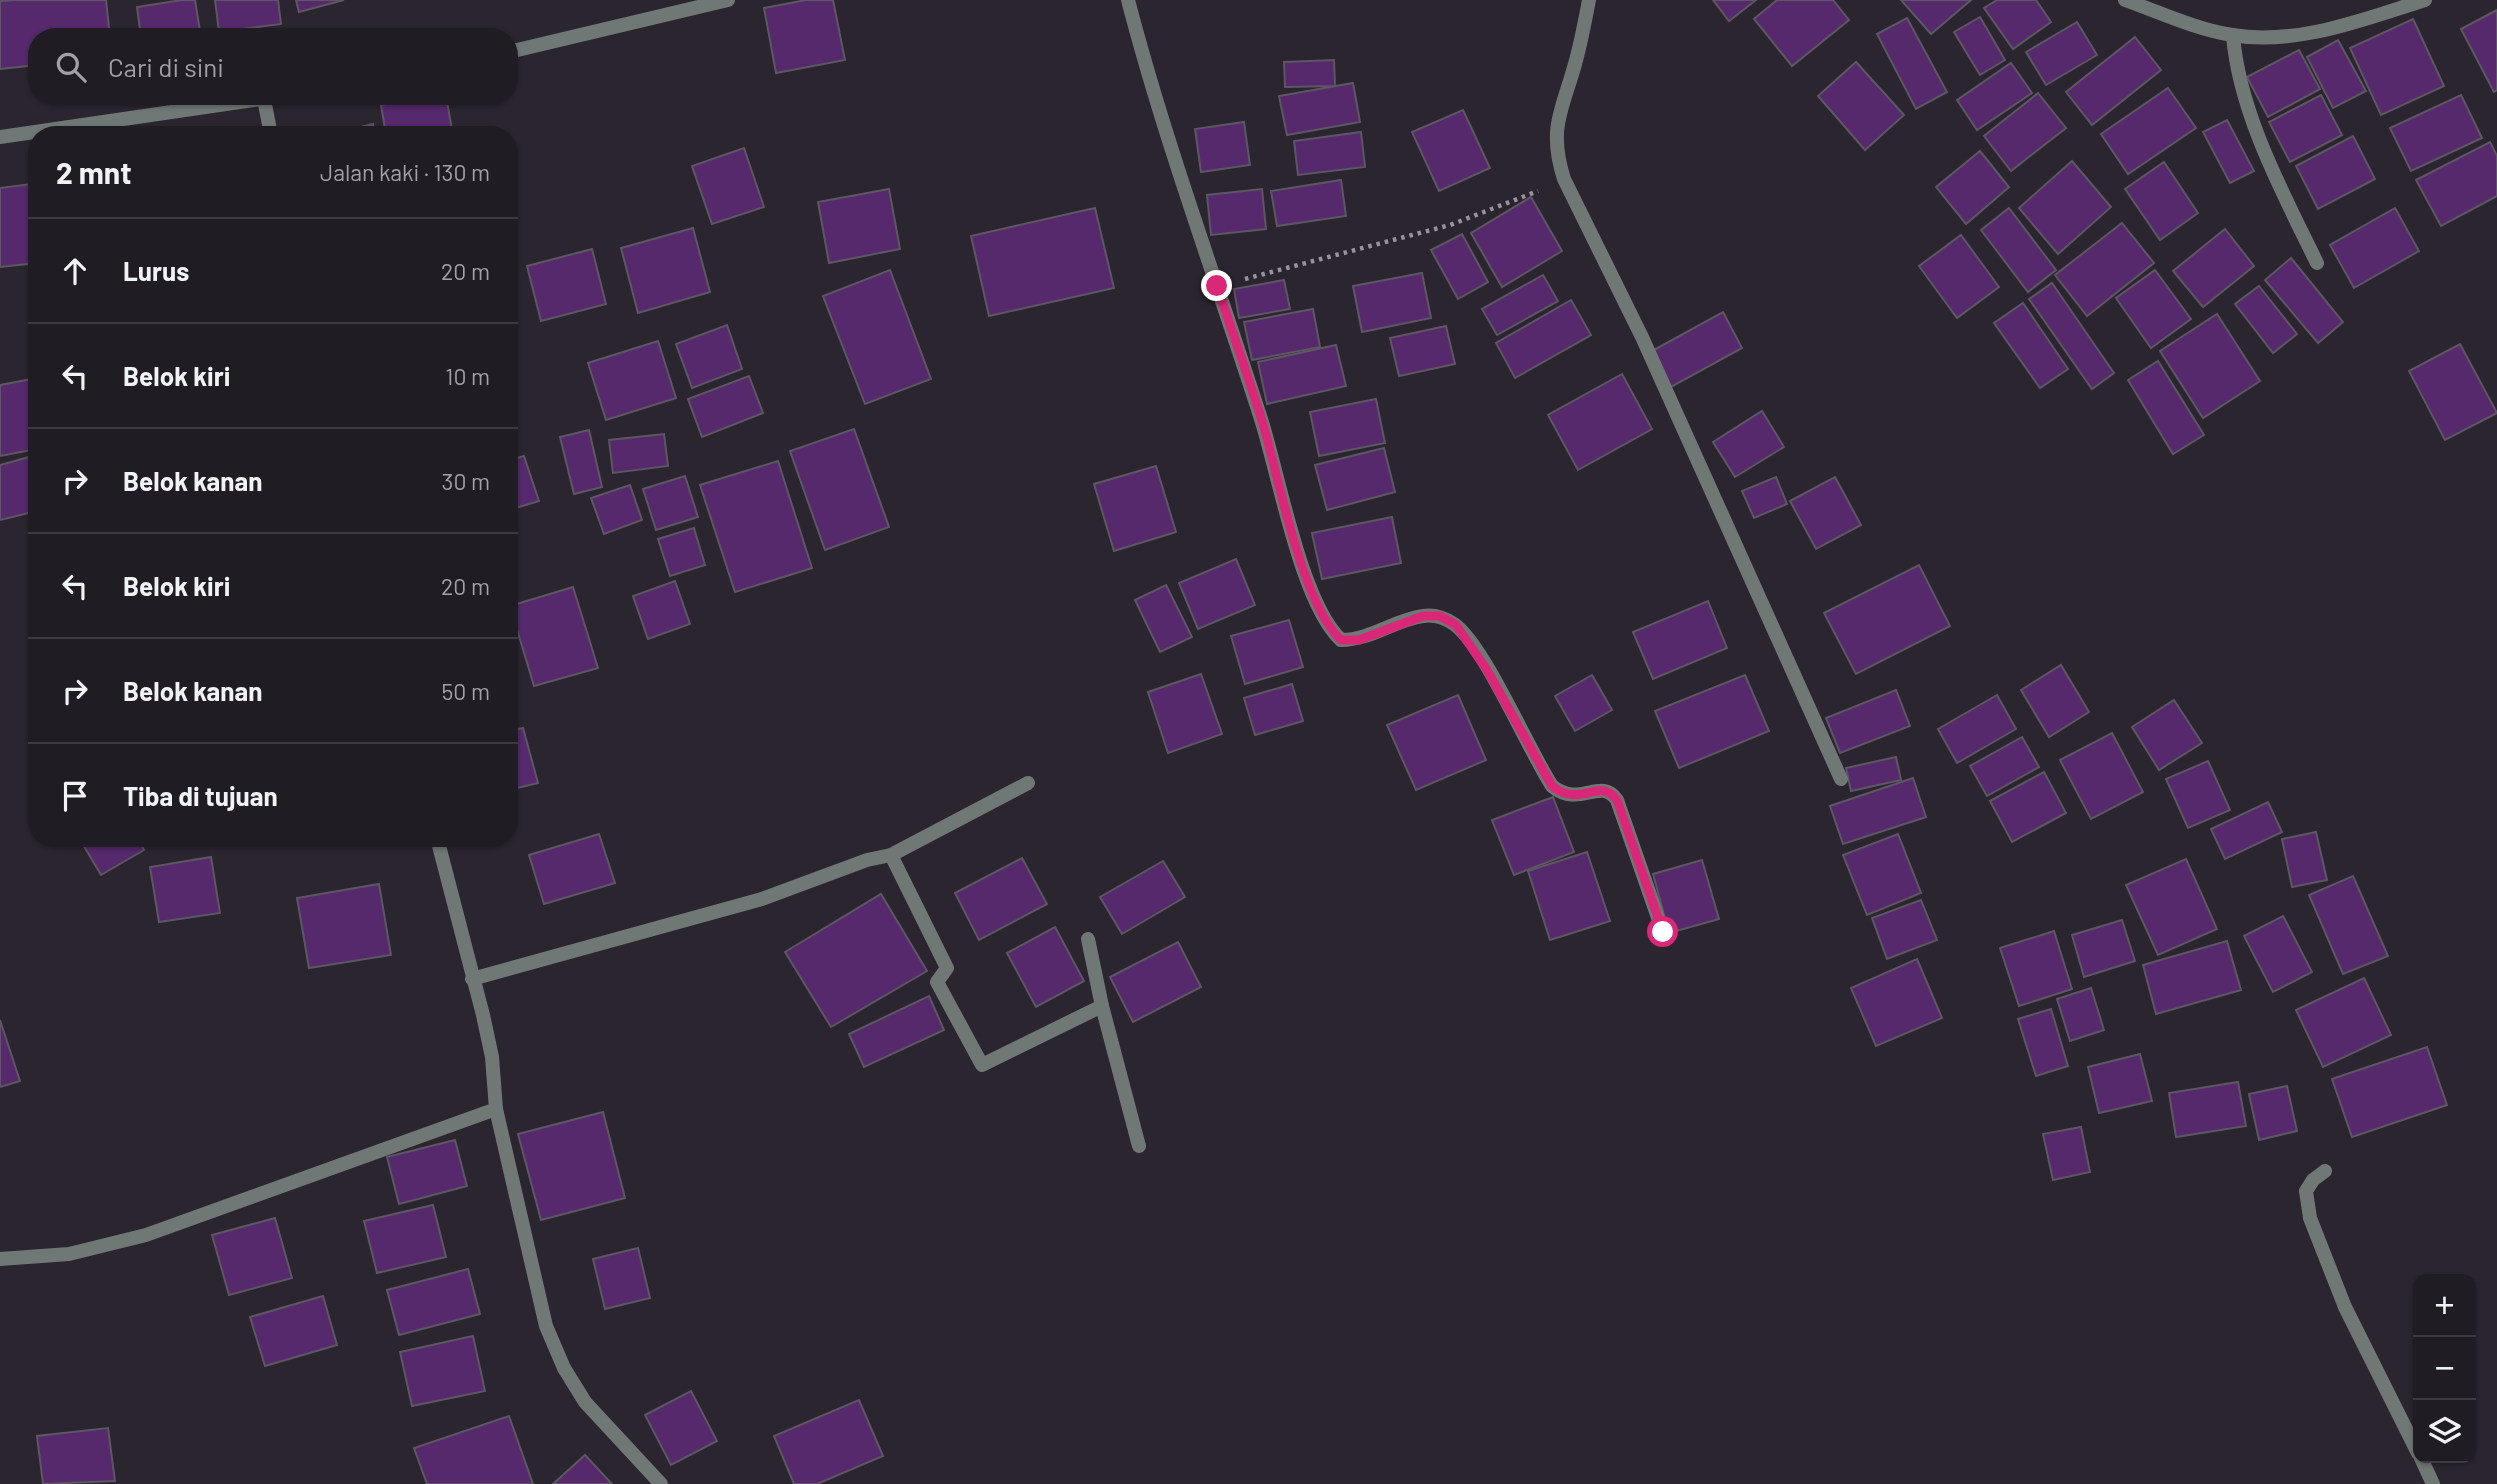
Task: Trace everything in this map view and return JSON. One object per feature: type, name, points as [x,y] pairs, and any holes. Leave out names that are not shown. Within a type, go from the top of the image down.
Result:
[{"type":"street","points":[[518,50],[728,0]]},
{"type":"street","points":[[1128,0],[1150,83],[1262,421],[1302,565],[1327,627],[1341,640],[1359,640],[1423,616],[1440,616],[1456,625],[1487,670],[1552,786],[1564,795],[1577,796],[1604,789],[1611,792],[1617,800],[1663,932]]},
{"type":"street","points":[[1589,0],[1575,64],[1558,115],[1555,151],[1564,179],[1642,337],[1841,779]]},
{"type":"street","points":[[2125,0],[2233,35],[2290,36],[2346,25],[2425,0]]},
{"type":"street","points":[[2233,35],[2235,69],[2246,105],[2317,262]]},
{"type":"street","points":[[76,126],[222,105]]},
{"type":"street","points":[[265,105],[269,126]]},
{"type":"street","points":[[0,137],[28,133]]},
{"type":"street","points":[[472,979],[762,899],[867,860],[891,855],[1028,783]]},
{"type":"street","points":[[439,847],[492,1057],[496,1109],[546,1326],[564,1368],[585,1402],[661,1484]]},
{"type":"street","points":[[891,855],[947,968],[937,982],[982,1065],[1102,1006]]},
{"type":"street","points":[[1088,939],[1102,1006],[1139,1146]]},
{"type":"street","points":[[0,1259],[69,1254],[146,1234],[496,1109]]},
{"type":"street","points":[[2325,1171],[2313,1180],[2306,1191],[2310,1218],[2345,1307],[2413,1443]]},
{"type":"street","points":[[2423,1463],[2433,1484]]},
{"type":"path","points":[[1217,286],[1450,225],[1506,205],[1564,179]]},
{"type":"building","points":[[106,0],[109,28],[28,28],[28,66],[0,69],[0,1]]},
{"type":"building","points":[[195,0],[200,28],[140,28],[137,7]]},
{"type":"building","points":[[215,0],[278,0],[281,24],[218,28]]},
{"type":"building","points":[[296,0],[344,0],[299,12]]},
{"type":"building","points":[[806,0],[833,0],[845,60],[776,73],[764,8]]},
{"type":"building","points":[[1713,0],[1756,0],[1729,21]]},
{"type":"building","points":[[1777,0],[1833,0],[1849,20],[1792,66],[1754,19]]},
{"type":"building","points":[[1901,0],[1971,0],[1931,34]]},
{"type":"building","points":[[1997,0],[2036,0],[2051,22],[2013,49],[1984,8]]},
{"type":"building","points":[[2497,10],[2497,90],[2494,92],[2461,29]]},
{"type":"building","points":[[1980,17],[2005,60],[1980,75],[1954,32]]},
{"type":"building","points":[[1907,18],[1947,92],[1916,109],[1877,34]]},
{"type":"building","points":[[2413,19],[2444,86],[2381,115],[2350,48]]},
{"type":"building","points":[[2077,22],[2097,55],[2046,85],[2026,52]]},
{"type":"building","points":[[2135,37],[2161,70],[2092,125],[2066,92]]},
{"type":"building","points":[[2338,40],[2366,91],[2333,108],[2307,57]]},
{"type":"building","points":[[2299,50],[2320,89],[2268,117],[2247,77]]},
{"type":"building","points":[[1334,60],[1335,86],[1285,87],[1284,62]]},
{"type":"building","points":[[1856,62],[1904,115],[1865,150],[1818,96]]},
{"type":"building","points":[[2011,63],[2032,93],[1977,130],[1957,100]]},
{"type":"building","points":[[1353,83],[1360,122],[1287,135],[1279,96]]},
{"type":"building","points":[[2168,88],[2196,128],[2128,174],[2101,134]]},
{"type":"building","points":[[2038,93],[2066,128],[2011,171],[1984,136]]},
{"type":"building","points":[[2321,95],[2342,135],[2290,162],[2269,122]]},
{"type":"building","points":[[2461,95],[2482,138],[2411,171],[2390,128]]},
{"type":"building","points":[[381,105],[448,105],[451,126],[384,126]]},
{"type":"building","points":[[1463,110],[1490,168],[1439,191],[1412,132]]},
{"type":"building","points":[[2227,120],[2254,171],[2230,183],[2203,132]]},
{"type":"building","points":[[1244,122],[1250,165],[1201,172],[1195,129]]},
{"type":"building","points":[[1361,132],[1365,167],[1298,175],[1294,141]]},
{"type":"building","points":[[2353,136],[2375,179],[2318,209],[2296,166]]},
{"type":"building","points":[[2490,142],[2497,156],[2497,196],[2441,226],[2416,180]]},
{"type":"building","points":[[744,148],[764,207],[712,224],[692,166]]},
{"type":"building","points":[[1980,151],[2009,187],[1966,224],[1936,187]]},
{"type":"building","points":[[2072,161],[2111,207],[2058,254],[2019,208]]},
{"type":"building","points":[[2164,162],[2198,213],[2160,240],[2125,189]]},
{"type":"building","points":[[1341,180],[1346,216],[1277,226],[1271,191]]},
{"type":"building","points":[[28,184],[28,264],[0,267],[0,188]]},
{"type":"building","points":[[889,189],[900,249],[829,263],[818,202]]},
{"type":"building","points":[[1262,189],[1266,229],[1211,235],[1207,195]]},
{"type":"building","points":[[1531,197],[1562,251],[1502,287],[1471,233]]},
{"type":"building","points":[[1095,208],[1114,288],[989,316],[971,236]]},
{"type":"building","points":[[2009,208],[2056,270],[2028,292],[1981,230]]},
{"type":"building","points":[[2395,208],[2419,251],[2354,288],[2330,245]]},
{"type":"building","points":[[2122,223],[2154,263],[2087,316],[2055,275]]},
{"type":"building","points":[[693,228],[710,292],[638,313],[621,248]]},
{"type":"building","points":[[2225,229],[2254,266],[2203,307],[2173,271]]},
{"type":"building","points":[[1462,234],[1488,282],[1458,299],[1431,250]]},
{"type":"building","points":[[1961,235],[1999,287],[1957,318],[1919,266]]},
{"type":"building","points":[[592,249],[606,304],[541,321],[527,266]]},
{"type":"building","points":[[2291,258],[2343,322],[2318,343],[2265,280]]},
{"type":"building","points":[[890,270],[931,379],[865,404],[823,296]]},
{"type":"building","points":[[2155,270],[2191,319],[2151,348],[2116,298]]},
{"type":"building","points":[[1422,273],[1431,318],[1362,332],[1353,286]]},
{"type":"building","points":[[1543,275],[1558,301],[1497,335],[1482,309]]},
{"type":"building","points":[[1284,280],[1290,309],[1239,318],[1234,289]]},
{"type":"building","points":[[2052,283],[2114,373],[2092,389],[2029,299]]},
{"type":"building","points":[[2259,286],[2297,334],[2273,353],[2235,304]]},
{"type":"building","points":[[1571,300],[1591,335],[1515,378],[1496,343]]},
{"type":"building","points":[[2023,303],[2068,369],[2040,388],[1994,323]]},
{"type":"building","points":[[1313,309],[1320,347],[1252,360],[1244,322]]},
{"type":"building","points":[[1723,312],[1742,348],[1671,387],[1652,351]]},
{"type":"building","points":[[2217,314],[2260,381],[2203,418],[2160,351]]},
{"type":"building","points":[[727,325],[742,369],[692,388],[676,344]]},
{"type":"building","points":[[1446,326],[1455,364],[1399,376],[1390,338]]},
{"type":"building","points":[[658,341],[676,398],[606,420],[588,363]]},
{"type":"building","points":[[2460,344],[2497,413],[2445,440],[2409,371]]},
{"type":"building","points":[[1336,345],[1346,386],[1267,404],[1258,362]]},
{"type":"building","points":[[2158,361],[2204,435],[2173,454],[2128,380]]},
{"type":"building","points":[[1622,374],[1652,429],[1578,470],[1548,415]]},
{"type":"building","points":[[749,376],[763,413],[702,437],[688,399]]},
{"type":"building","points":[[28,380],[28,451],[0,456],[0,385]]},
{"type":"building","points":[[1376,399],[1385,443],[1319,456],[1310,412]]},
{"type":"building","points":[[1762,411],[1784,447],[1735,477],[1713,442]]},
{"type":"building","points":[[854,429],[889,527],[825,550],[790,451]]},
{"type":"building","points":[[589,430],[602,487],[574,494],[560,437]]},
{"type":"building","points":[[664,434],[668,466],[613,473],[609,440]]},
{"type":"building","points":[[1384,448],[1395,492],[1327,510],[1315,465]]},
{"type":"building","points":[[524,456],[539,501],[518,507],[518,458]]},
{"type":"building","points":[[28,457],[28,513],[0,520],[0,465]]},
{"type":"building","points":[[778,461],[812,568],[735,592],[700,485]]},
{"type":"building","points":[[1156,466],[1176,532],[1114,551],[1094,484]]},
{"type":"building","points":[[685,476],[698,517],[656,530],[643,489]]},
{"type":"building","points":[[1776,477],[1787,504],[1754,518],[1742,491]]},
{"type":"building","points":[[1835,477],[1861,525],[1816,549],[1790,501]]},
{"type":"building","points":[[630,485],[642,520],[604,534],[591,498]]},
{"type":"building","points":[[1392,517],[1401,563],[1322,579],[1312,533]]},
{"type":"building","points":[[694,528],[705,565],[670,576],[658,539]]},
{"type":"building","points":[[1236,559],[1255,605],[1198,629],[1179,583]]},
{"type":"building","points":[[1919,565],[1950,626],[1856,674],[1824,613]]},
{"type":"building","points":[[675,581],[690,624],[648,639],[633,596]]},
{"type":"building","points":[[1166,585],[1192,637],[1160,652],[1135,600]]},
{"type":"building","points":[[573,587],[598,668],[534,686],[518,633],[518,604]]},
{"type":"building","points":[[1708,601],[1727,648],[1653,679],[1633,632]]},
{"type":"building","points":[[1289,620],[1303,667],[1245,684],[1231,636]]},
{"type":"building","points":[[2061,665],[2089,712],[2049,737],[2021,690]]},
{"type":"building","points":[[1201,674],[1222,734],[1168,753],[1148,692]]},
{"type":"building","points":[[1592,675],[1612,710],[1575,731],[1555,696]]},
{"type":"building","points":[[1745,675],[1769,731],[1679,768],[1655,711]]},
{"type":"building","points":[[1292,684],[1303,721],[1255,735],[1244,698]]},
{"type":"building","points":[[1896,690],[1910,726],[1840,753],[1826,718]]},
{"type":"building","points":[[1458,695],[1486,760],[1416,790],[1387,725]]},
{"type":"building","points":[[1997,695],[2016,729],[1957,763],[1938,729]]},
{"type":"building","points":[[2174,700],[2202,743],[2159,770],[2132,727]]},
{"type":"building","points":[[523,728],[538,783],[518,788],[518,729]]},
{"type":"building","points":[[2112,733],[2143,792],[2091,819],[2060,760]]},
{"type":"building","points":[[2022,737],[2039,767],[1987,796],[1970,766]]},
{"type":"building","points":[[1896,757],[1901,780],[1851,791],[1846,768]]},
{"type":"building","points":[[2208,761],[2230,810],[2188,828],[2166,779]]},
{"type":"building","points":[[2044,772],[2066,813],[2012,842],[1990,801]]},
{"type":"building","points":[[1913,778],[1926,817],[1843,844],[1830,806]]},
{"type":"building","points":[[1553,797],[1574,852],[1514,875],[1492,820]]},
{"type":"building","points":[[2268,802],[2282,832],[2225,859],[2211,829]]},
{"type":"building","points":[[2316,832],[2327,880],[2292,887],[2282,839]]},
{"type":"building","points":[[599,834],[615,883],[544,904],[529,855]]},
{"type":"building","points":[[1898,834],[1921,893],[1867,915],[1843,855]]},
{"type":"building","points":[[84,847],[142,847],[144,850],[101,875]]},
{"type":"building","points":[[1587,852],[1610,921],[1550,940],[1528,871]]},
{"type":"building","points":[[211,857],[220,913],[159,922],[150,867]]},
{"type":"building","points":[[1022,858],[1047,904],[979,940],[955,893]]},
{"type":"building","points":[[2186,859],[2217,929],[2158,955],[2126,885]]},
{"type":"building","points":[[1702,860],[1719,919],[1669,933],[1653,874]]},
{"type":"building","points":[[1163,861],[1185,897],[1122,934],[1100,897]]},
{"type":"building","points":[[2353,876],[2388,956],[2343,974],[2309,895]]},
{"type":"building","points":[[379,884],[391,955],[309,968],[297,898]]},
{"type":"building","points":[[881,894],[927,971],[831,1027],[785,952]]},
{"type":"building","points":[[1921,900],[1937,940],[1887,959],[1872,918]]},
{"type":"building","points":[[2283,916],[2312,972],[2273,992],[2244,936]]},
{"type":"building","points":[[2122,920],[2135,961],[2084,977],[2072,935]]},
{"type":"building","points":[[1055,927],[1084,981],[1036,1007],[1007,953]]},
{"type":"building","points":[[2054,931],[2072,989],[2019,1006],[2000,948]]},
{"type":"building","points":[[2227,941],[2241,990],[2156,1014],[2143,965]]},
{"type":"building","points":[[1178,942],[1201,987],[1133,1022],[1110,977]]},
{"type":"building","points":[[1917,959],[1942,1018],[1876,1046],[1851,988]]},
{"type":"building","points":[[2364,978],[2391,1035],[2323,1067],[2296,1010]]},
{"type":"building","points":[[2091,988],[2104,1030],[2070,1041],[2057,999]]},
{"type":"building","points":[[929,996],[944,1030],[864,1067],[849,1034]]},
{"type":"building","points":[[2051,1009],[2068,1066],[2036,1076],[2018,1019]]},
{"type":"building","points":[[0,1020],[20,1081],[0,1087]]},
{"type":"building","points":[[2427,1047],[2447,1105],[2352,1137],[2332,1079]]},
{"type":"building","points":[[2140,1054],[2152,1101],[2099,1113],[2088,1067]]},
{"type":"building","points":[[2238,1082],[2246,1126],[2176,1137],[2169,1093]]},
{"type":"building","points":[[2287,1086],[2297,1131],[2259,1140],[2249,1094]]},
{"type":"building","points":[[603,1112],[625,1198],[541,1220],[518,1134]]},
{"type":"building","points":[[2081,1127],[2090,1172],[2053,1180],[2043,1134]]},
{"type":"building","points":[[455,1140],[467,1186],[399,1204],[387,1157]]},
{"type":"building","points":[[433,1205],[446,1257],[377,1273],[364,1221]]},
{"type":"building","points":[[275,1218],[292,1278],[229,1295],[212,1235]]},
{"type":"building","points":[[638,1248],[650,1298],[605,1309],[593,1259]]},
{"type":"building","points":[[468,1269],[480,1314],[399,1335],[387,1290]]},
{"type":"building","points":[[323,1296],[337,1345],[265,1366],[250,1317]]},
{"type":"building","points":[[473,1336],[485,1391],[412,1406],[400,1352]]},
{"type":"building","points":[[691,1391],[717,1441],[671,1465],[645,1415]]},
{"type":"building","points":[[859,1400],[883,1456],[817,1484],[794,1484],[774,1436]]},
{"type":"building","points":[[509,1416],[533,1484],[427,1484],[414,1448]]},
{"type":"building","points":[[108,1428],[115,1481],[43,1484],[37,1436]]},
{"type":"building","points":[[585,1455],[612,1484],[553,1484]]},
{"type":"route","points":[[1217,286],[1262,421],[1302,565],[1327,627],[1341,640],[1359,640],[1423,616],[1440,616],[1456,625],[1487,670],[1552,786],[1564,795],[1577,796],[1604,789],[1611,792],[1617,800],[1663,932]]}]
